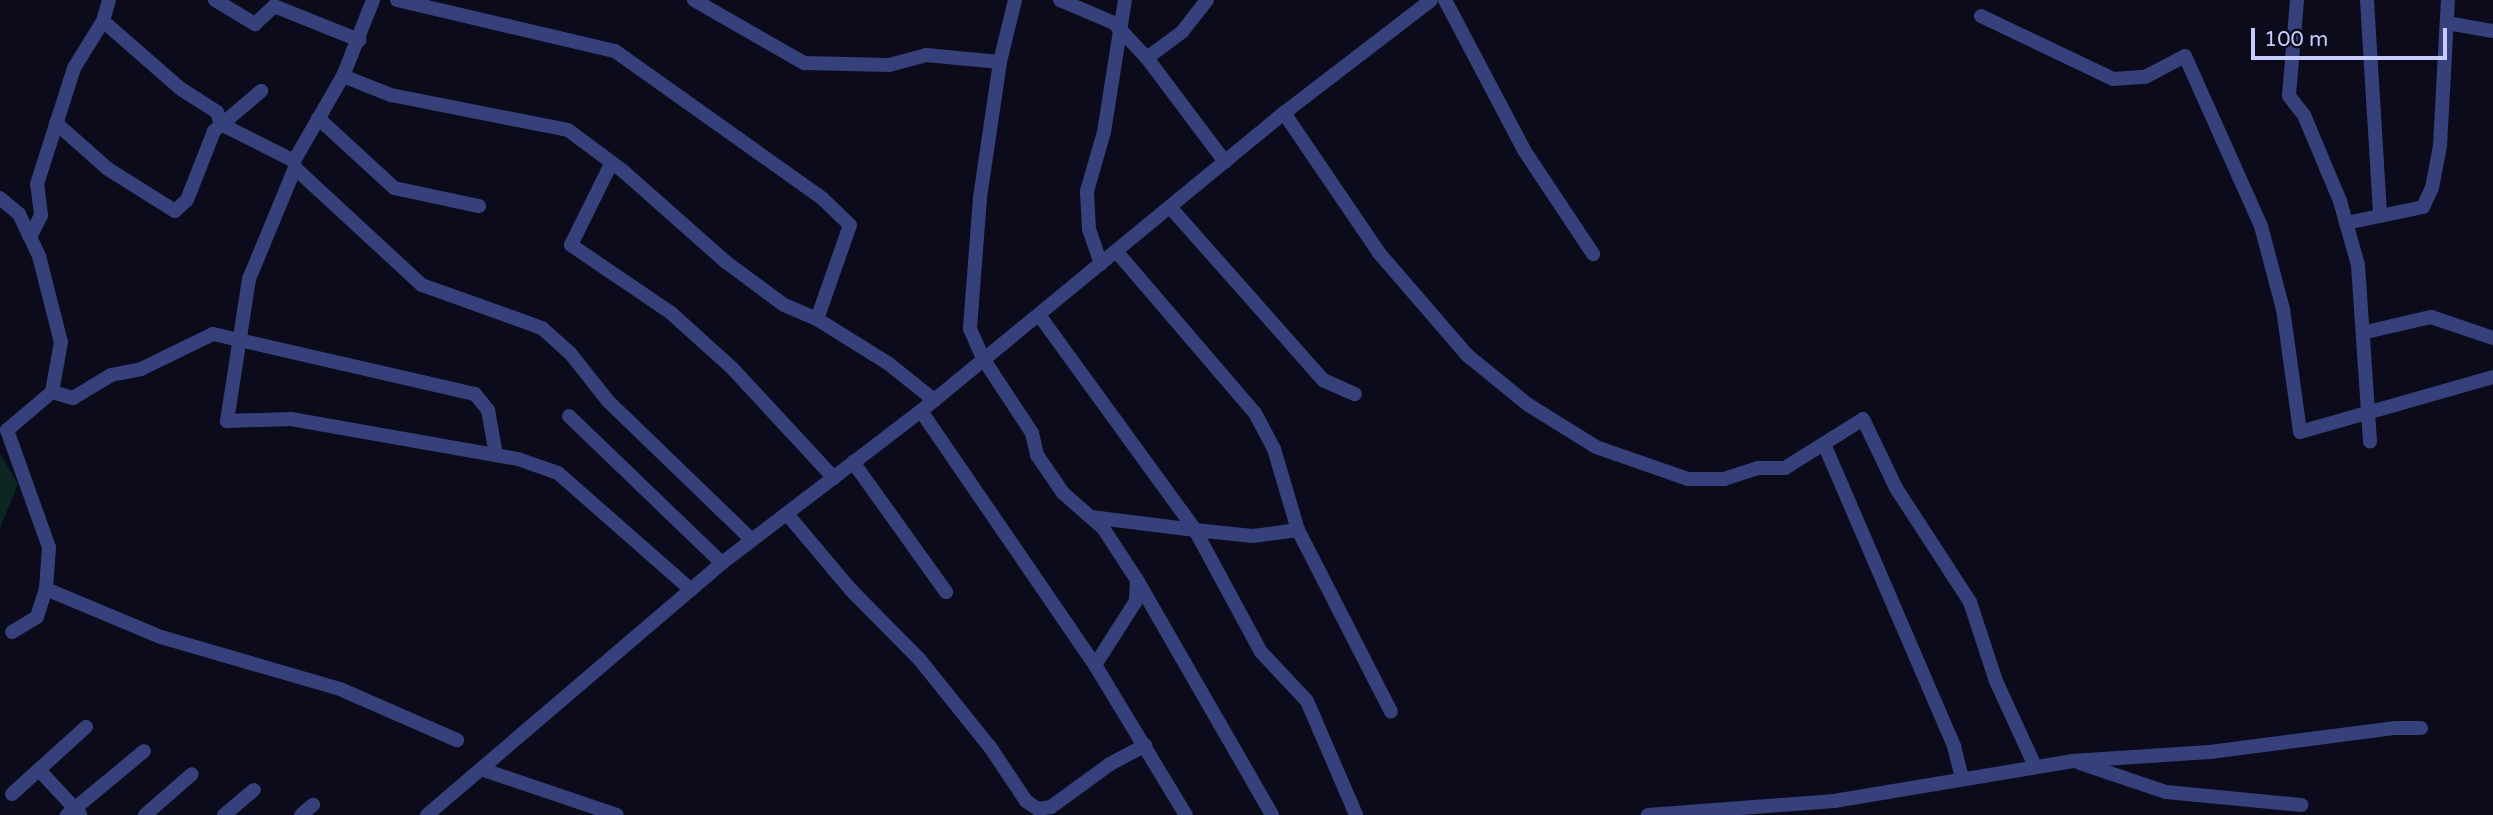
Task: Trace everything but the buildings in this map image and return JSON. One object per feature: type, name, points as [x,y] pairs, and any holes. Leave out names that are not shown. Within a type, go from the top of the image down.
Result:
[{"type":"street","points":[[30,236],[41,215],[37,184],[74,68],[103,21],[109,0]]},
{"type":"street","points":[[215,0],[255,24],[274,6],[359,40]]},
{"type":"street","points":[[373,0],[343,76],[295,164],[249,278],[237,339],[227,421],[291,419],[496,455],[558,473],[691,590]]},
{"type":"street","points":[[397,0],[615,51],[823,199],[850,225],[817,319]]},
{"type":"street","points":[[694,0],[804,63],[889,65],[926,55],[1000,62]]},
{"type":"street","points":[[1014,0],[1000,62],[969,298],[970,329],[984,360],[1032,433],[1037,455],[1056,483],[1091,517],[1137,580],[1272,815]]},
{"type":"street","points":[[1060,0],[1122,28],[1225,162]]},
{"type":"street","points":[[1101,264],[1089,230],[1087,191],[1104,132],[1125,0]]},
{"type":"street","points":[[1147,58],[1182,32],[1207,0]]},
{"type":"street","points":[[427,815],[722,563],[934,400],[1284,113],[1431,0]]},
{"type":"street","points":[[1446,0],[1524,150],[1593,254]]},
{"type":"street","points":[[2297,0],[2289,96],[2304,115],[2346,223],[2358,265],[2366,332],[2371,411],[2370,442]]},
{"type":"street","points":[[2367,0],[2380,214]]},
{"type":"street","points":[[2346,223],[2423,207],[2432,188],[2440,146],[2448,0]]},
{"type":"street","points":[[1981,16],[2113,79],[2145,77],[2185,56],[2262,226],[2283,309],[2300,432],[2493,377]]},
{"type":"street","points":[[103,21],[181,89],[217,112],[221,124],[295,164],[422,285],[542,328],[570,353],[608,401],[752,540]]},
{"type":"street","points":[[2447,23],[2493,31]]},
{"type":"street","points":[[343,76],[391,95],[568,131],[726,262],[784,305],[817,319],[889,364],[934,400]]},
{"type":"street","points":[[56,123],[124,181],[175,211],[187,200],[202,153],[221,124],[261,91]]},
{"type":"street","points":[[1284,113],[1379,253],[1467,355],[1527,404],[1596,447],[1688,479],[1724,479],[1758,468],[1785,468],[1863,419],[1896,488],[1970,602],[1996,681],[2035,766]]},
{"type":"street","points":[[318,118],[394,188],[480,206]]},
{"type":"street","points":[[611,164],[571,245],[671,313],[732,368],[834,478]]},
{"type":"street","points":[[0,198],[19,214],[30,236],[61,342],[52,392],[7,430],[49,547],[46,589],[37,617],[12,632]]},
{"type":"street","points":[[1170,207],[1323,380],[1355,394]]},
{"type":"street","points":[[1116,251],[1255,413],[1274,449],[1298,530],[1391,712]]},
{"type":"street","points":[[1039,314],[1195,530],[1261,652],[1307,701],[1356,815]]},
{"type":"street","points":[[2366,332],[2431,317],[2493,338]]},
{"type":"street","points":[[52,392],[74,398],[111,375],[141,369],[213,334],[475,394],[488,410],[496,455]]},
{"type":"street","points":[[920,411],[1095,665],[1186,815]]},
{"type":"street","points":[[569,416],[722,563]]},
{"type":"street","points":[[1824,444],[1954,746],[1962,778]]},
{"type":"street","points":[[853,463],[946,592]]},
{"type":"street","points":[[787,514],[851,590],[920,660],[990,747],[1026,801],[1038,809],[1051,807],[1110,764],[1145,745]]},
{"type":"street","points":[[1091,517],[1253,536],[1298,530]]},
{"type":"street","points":[[1095,665],[1136,601],[1137,580]]},
{"type":"street","points":[[46,589],[161,638],[340,689],[457,740]]},
{"type":"street","points":[[12,794],[86,727]]},
{"type":"street","points":[[1648,815],[1834,801],[2072,761],[2210,752],[2421,728]]},
{"type":"street","points":[[40,771],[74,813],[144,751]]},
{"type":"street","points":[[2072,761],[2166,792],[2301,805]]},
{"type":"street","points":[[484,769],[617,815]]},
{"type":"street","points":[[145,815],[192,775]]},
{"type":"street","points":[[224,815],[254,790]]},
{"type":"street","points":[[301,815],[313,805]]},
{"type":"green space","points":[[0,454],[18,484],[0,528]]}]
